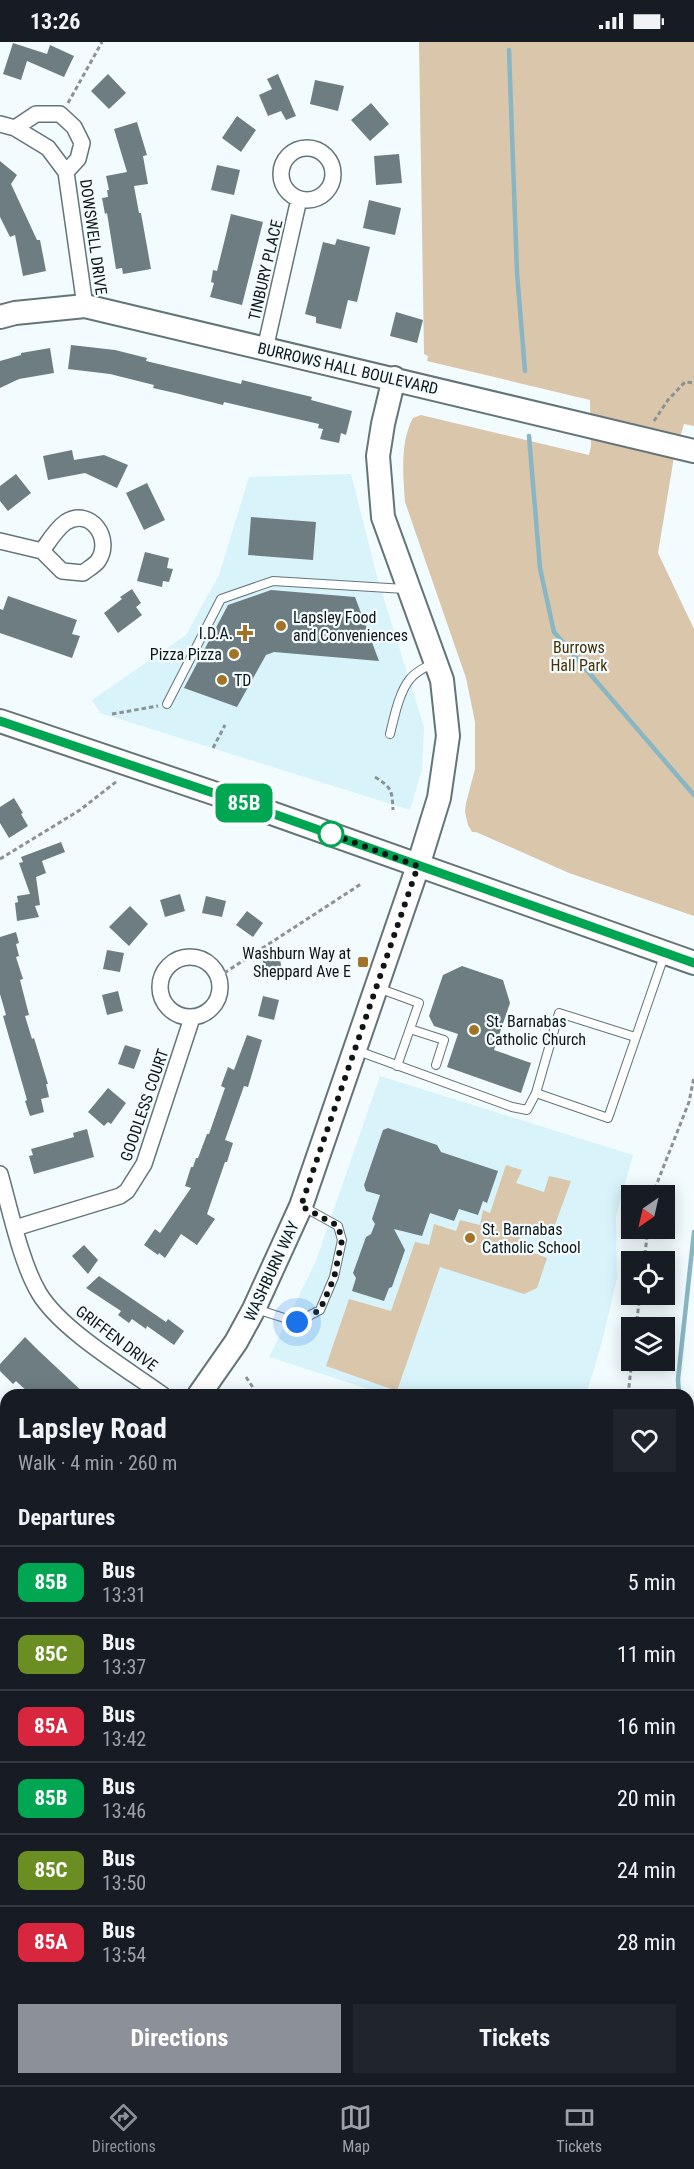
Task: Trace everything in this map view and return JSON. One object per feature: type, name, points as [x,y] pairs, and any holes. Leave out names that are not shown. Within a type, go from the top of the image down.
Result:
[{"type":"street","name":"DOWSWELL DRIVE","points":[[7,126],[36,114],[60,114],[74,127],[82,143],[78,159],[66,172]]},
{"type":"street","name":"DOWSWELL DRIVE","points":[[7,126],[48,148],[66,172],[85,306]]},
{"type":"street","name":"TINBURY PLACE","points":[[265,350],[300,199]]},
{"type":"street","name":"BURROWS HALL BOULEVARD","points":[[0,317],[15,313],[85,306],[694,451]]},
{"type":"street","name":"WASHBURN WAY","points":[[203,1389],[236,1342],[254,1309],[301,1206],[418,866],[439,798],[448,736],[442,680],[383,517],[378,456],[394,378]]},
{"type":"street","points":[[0,541],[42,551]]},
{"type":"street","points":[[0,721],[694,963]]},
{"type":"street","points":[[195,957],[205,961],[218,977],[219,995],[216,1004],[209,1011],[192,1018],[182,1017],[172,1012],[160,996],[159,986],[162,976],[175,960],[195,957]]},
{"type":"street","name":"GOODLESS COURT","points":[[15,1228],[120,1196],[127,1191],[144,1164],[192,1018]]},
{"type":"street","name":"GRIFFEN DRIVE","points":[[0,1174],[30,1276],[39,1294],[54,1312],[77,1333],[155,1389]]},
{"type":"lane","points":[[167,705],[221,599],[273,581],[409,590]]},
{"type":"lane","points":[[390,734],[398,705],[409,680],[421,670],[435,663]]},
{"type":"lane","points":[[536,1093],[608,1118],[666,953]]},
{"type":"lane","points":[[376,988],[419,1003],[397,1066]]},
{"type":"lane","points":[[355,1050],[512,1107],[527,1110],[536,1093],[559,1013],[635,1037]]},
{"type":"lane","points":[[410,1029],[444,1041],[436,1065]]},
{"type":"lane","points":[[254,1309],[297,1322],[320,1310],[334,1278],[342,1240],[338,1226],[301,1206]]},
{"type":"path","points":[[60,114],[76,91],[102,42]]},
{"type":"path","points":[[654,421],[668,400],[685,382],[694,383]]},
{"type":"path","points":[[112,714],[125,710],[167,705]]},
{"type":"path","points":[[213,748],[225,725]]},
{"type":"path","points":[[0,859],[80,810],[135,767]]},
{"type":"path","points":[[375,777],[389,787],[393,810]]},
{"type":"path","points":[[218,977],[361,884]]},
{"type":"path","points":[[656,1185],[689,1102],[694,1077]]},
{"type":"path","points":[[629,1389],[631,1371]]},
{"type":"path","points":[[246,1377],[254,1389]]},
{"type":"shaded area","points":[[351,474],[378,580],[424,727],[422,770],[410,810],[100,713],[92,700],[186,635],[219,575],[249,477]]},
{"type":"shaded area","name":"St. Barnabas Catholic School","points":[[380,1076],[633,1155],[625,1185],[621,1185],[621,1198],[616,1216],[617,1278],[588,1389],[368,1389],[269,1357],[316,1261]]},
{"type":"green space","name":"Burrows Hall Park","points":[[419,42],[694,42],[694,426],[684,424],[674,457],[658,553],[694,629],[694,916],[569,873],[472,832],[468,825],[465,812],[475,769],[475,722],[466,678],[405,502],[403,459],[406,437],[413,418],[421,415],[589,455],[591,446],[590,400],[427,361],[428,356],[424,354]]},
{"type":"green space","points":[[506,1165],[522,1170],[516,1183],[544,1192],[549,1176],[571,1181],[552,1233],[525,1224],[517,1246],[547,1258],[537,1288],[524,1294],[440,1267],[398,1389],[391,1389],[326,1366],[349,1299],[391,1311],[415,1242],[429,1245],[434,1224],[456,1231],[460,1220],[480,1225],[483,1210],[490,1213]]},
{"type":"building","points":[[13,43],[47,54],[50,45],[74,56],[64,77],[27,61],[21,80],[3,74]]},
{"type":"building","points":[[108,74],[126,93],[109,109],[91,91]]},
{"type":"building","points":[[278,74],[296,116],[286,120],[281,111],[268,116],[259,95],[272,89],[267,79]]},
{"type":"building","points":[[315,80],[344,86],[338,111],[310,104]]},
{"type":"building","points":[[371,103],[389,124],[370,141],[351,120]]},
{"type":"building","points":[[237,116],[256,130],[241,152],[222,138]]},
{"type":"building","points":[[137,122],[147,155],[143,156],[148,184],[134,186],[151,269],[123,274],[122,268],[116,269],[107,213],[105,214],[102,198],[108,197],[106,176],[127,172],[114,129]]},
{"type":"building","points":[[399,154],[402,183],[376,185],[374,156]]},
{"type":"building","points":[[0,161],[17,175],[11,184],[37,240],[40,240],[46,271],[23,276],[15,235],[10,237],[0,217]]},
{"type":"building","points":[[217,165],[240,170],[234,195],[211,190]]},
{"type":"building","points":[[369,200],[401,208],[395,235],[363,228]]},
{"type":"building","points":[[231,214],[263,222],[242,305],[210,297],[214,283],[211,282],[213,270],[217,271]]},
{"type":"building","points":[[337,239],[370,247],[357,302],[348,300],[341,329],[316,323],[316,317],[305,314],[323,242],[335,245]]},
{"type":"building","points":[[396,312],[423,320],[417,343],[390,336]]},
{"type":"building","points":[[71,345],[115,350],[147,358],[146,361],[241,384],[242,380],[312,397],[311,400],[352,411],[346,435],[341,433],[339,443],[320,439],[323,429],[318,428],[319,424],[224,402],[223,405],[153,388],[154,385],[110,374],[68,369]]},
{"type":"building","points":[[50,348],[54,373],[19,379],[0,388],[0,361],[21,355],[21,353]]},
{"type":"building","points":[[72,450],[74,460],[104,455],[128,465],[117,488],[85,473],[48,480],[43,456]]},
{"type":"building","points":[[16,474],[31,493],[8,511],[0,501],[0,486]]},
{"type":"building","points":[[147,483],[165,520],[144,530],[126,493]]},
{"type":"building","points":[[251,517],[316,522],[313,560],[248,555]]},
{"type":"building","points":[[145,552],[169,558],[167,568],[173,569],[169,582],[163,581],[162,587],[137,581]]},
{"type":"building","points":[[132,589],[141,603],[136,607],[142,615],[118,633],[104,613]]},
{"type":"building","points":[[271,590],[355,597],[379,661],[274,652],[266,655],[237,707],[184,688],[228,605]]},
{"type":"building","points":[[8,596],[77,620],[72,634],[80,636],[72,658],[0,633],[0,609],[3,610]]},
{"type":"building","points":[[14,798],[28,826],[9,838],[0,823],[0,807]]},
{"type":"building","points":[[61,842],[65,852],[42,861],[46,873],[36,877],[40,905],[35,906],[39,917],[17,921],[15,903],[18,902],[17,896],[30,894],[19,863],[23,862],[21,857]]},
{"type":"building","points":[[180,894],[185,911],[165,917],[160,900]]},
{"type":"building","points":[[206,896],[226,901],[222,917],[202,913]]},
{"type":"building","points":[[130,906],[148,924],[129,946],[109,927]]},
{"type":"building","points":[[247,911],[263,923],[253,937],[236,925]]},
{"type":"building","points":[[16,932],[19,956],[16,957],[23,979],[20,980],[29,1015],[25,1016],[48,1084],[46,1084],[49,1097],[41,1099],[44,1112],[30,1116],[3,1016],[6,1015],[0,994],[0,937]]},
{"type":"building","points":[[107,950],[124,953],[120,972],[103,969]]},
{"type":"building","points":[[279,955],[283,974],[266,977],[262,958]]},
{"type":"building","name":"St. Barnabas Catholic Church","points":[[462,966],[503,980],[510,1003],[494,1050],[531,1063],[521,1093],[447,1067],[458,1034],[434,1026],[429,1016],[443,975]]},
{"type":"building","points":[[118,991],[123,1011],[107,1015],[102,995]]},
{"type":"building","points":[[263,996],[279,1000],[274,1020],[258,1016]]},
{"type":"building","points":[[247,1035],[262,1040],[248,1087],[244,1086],[225,1140],[233,1143],[207,1214],[215,1219],[197,1245],[181,1234],[165,1258],[144,1245],[155,1229],[160,1233],[191,1188],[185,1186],[191,1167],[198,1158],[207,1134],[209,1134],[225,1088],[221,1086],[228,1067],[234,1070]]},
{"type":"building","points":[[125,1045],[141,1050],[134,1069],[118,1064]]},
{"type":"building","points":[[108,1088],[126,1103],[111,1124],[108,1122],[104,1126],[88,1112]]},
{"type":"building","points":[[388,1128],[437,1145],[441,1152],[498,1171],[487,1203],[483,1201],[478,1215],[459,1209],[454,1221],[430,1213],[422,1236],[394,1229],[405,1250],[392,1287],[389,1288],[384,1301],[352,1291],[356,1278],[353,1273],[366,1237],[371,1234],[375,1224],[372,1219],[380,1195],[366,1191],[364,1185],[383,1130]]},
{"type":"building","points":[[87,1129],[94,1157],[34,1174],[29,1156],[33,1155],[31,1149],[74,1137],[73,1133]]},
{"type":"building","points":[[84,1245],[98,1260],[88,1274],[72,1256]]},
{"type":"building","points":[[99,1276],[166,1322],[168,1319],[184,1331],[174,1345],[147,1326],[146,1329],[132,1319],[129,1323],[118,1315],[121,1311],[86,1288]]},
{"type":"building","points":[[25,1337],[80,1389],[25,1389],[16,1381],[13,1384],[0,1371],[0,1364]]},
{"type":"waterway","points":[[509,50],[517,273],[525,371]]},
{"type":"waterway","points":[[529,436],[540,568],[554,632],[694,795]]},
{"type":"waterway","points":[[679,1389],[694,1232]]},
{"type":"bus line","name":"85B","points":[[0,721],[243,803],[694,963]]},
{"type":"place","name":"Lapsley Food and Conveniences","points":[[281,626]]},
{"type":"place","name":"I.D.A.","points":[[245,633]]},
{"type":"place","name":"Pizza Pizza","points":[[234,654]]},
{"type":"place","name":"TD","points":[[222,680]]},
{"type":"place","name":"Washburn Way at Sheppard Ave E","points":[[363,962]]},
{"type":"place","name":"St. Barnabas Catholic Church","points":[[474,1030]]},
{"type":"place","name":"St. Barnabas Catholic School","points":[[470,1238]]},
{"type":"route","points":[[297,1322],[320,1310],[334,1278],[342,1240],[338,1226],[301,1206],[418,866],[331,834]]}]
